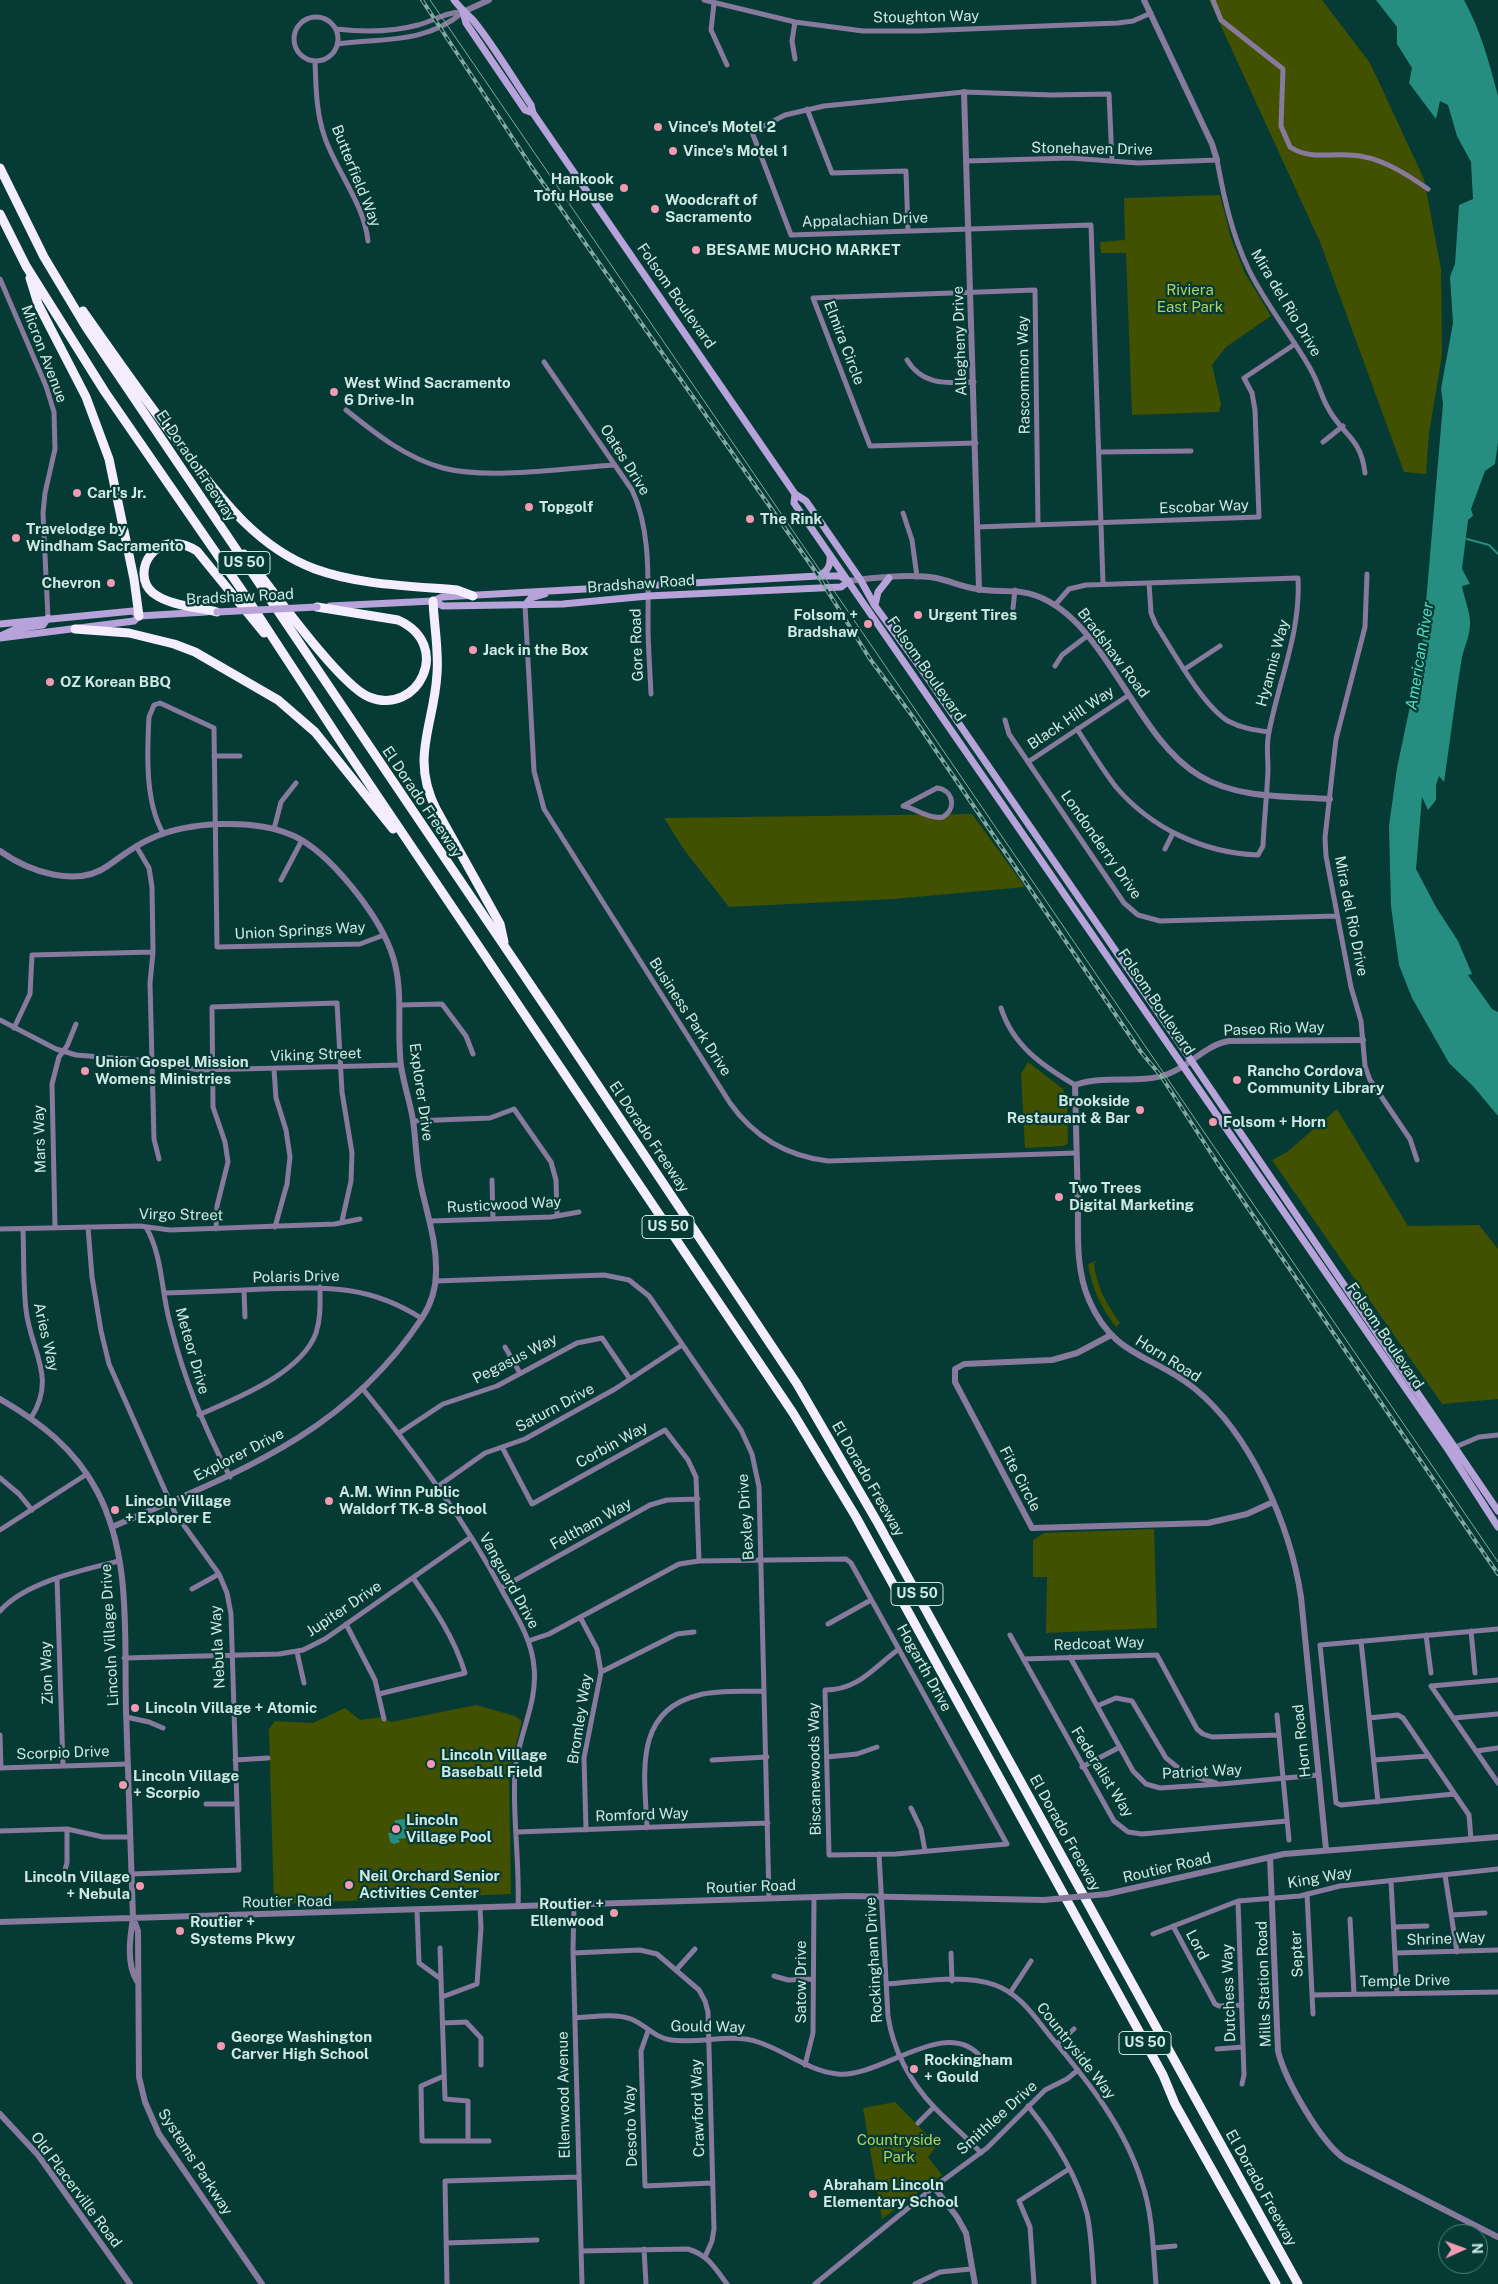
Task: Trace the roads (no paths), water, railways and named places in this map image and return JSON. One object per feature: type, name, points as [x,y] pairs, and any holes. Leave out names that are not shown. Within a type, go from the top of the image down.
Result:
[{"type":"highway","name":"El Dorado Freeway","points":[[0,168],[44,257],[86,327],[505,947],[802,1392],[888,1542],[1298,2284]]},
{"type":"highway","name":"El Dorado Freeway","points":[[0,214],[26,266],[105,392],[241,589],[435,882],[793,1413],[860,1525],[1163,2075],[1175,2104],[1276,2284]]},
{"type":"highway","points":[[44,257],[154,411],[234,513],[263,540],[297,561],[315,569],[344,577],[457,590],[473,596]]},
{"type":"highway","points":[[26,266],[38,304],[86,397],[110,459],[134,579],[139,616]]},
{"type":"highway","points":[[202,500],[336,669],[358,690],[369,697],[388,700],[408,694],[418,685],[424,674],[427,660],[420,636],[410,625],[398,620],[317,607]]},
{"type":"highway","points":[[217,612],[170,601],[152,592],[145,575],[146,562],[153,552],[162,545],[174,542],[186,544],[197,551],[288,662]]},
{"type":"highway","points":[[433,602],[437,674],[423,756],[423,774],[428,792],[436,809],[500,924],[505,947]]},
{"type":"highway","points":[[75,629],[128,633],[174,644],[195,652],[278,700],[315,732],[435,882]]},
{"type":"highway","points":[[1260,2216],[1304,2284]]},
{"type":"main road","name":"Folsom Boulevard","points":[[454,0],[463,12],[472,19],[531,105],[533,113],[795,494],[806,501],[860,579],[875,606],[922,670],[1253,1152],[1452,1449],[1498,1526]]},
{"type":"main road","name":"Folsom Boulevard","points":[[795,494],[794,503],[1097,939],[1274,1198],[1498,1511]]},
{"type":"main road","points":[[818,576],[826,572],[830,566],[830,555]]},
{"type":"main road","name":"Bradshaw Road","points":[[0,637],[134,621],[139,616],[433,602],[443,606],[525,605],[648,596],[841,588],[849,581],[840,576],[818,576],[442,597],[433,602]]},
{"type":"main road","points":[[875,606],[878,592],[889,578]]},
{"type":"main road","points":[[525,605],[538,595],[568,590]]},
{"type":"main road","name":"Bradshaw Road","points":[[0,624],[133,611],[139,616]]},
{"type":"main road","points":[[0,637],[16,629],[44,626],[48,618]]},
{"type":"main road","points":[[1097,939],[1102,940],[1119,965],[1129,971]]},
{"type":"main road","points":[[1225,1126],[1244,1148],[1253,1152]]},
{"type":"main road","points":[[1274,1198],[1283,1204],[1300,1227],[1304,1227]]},
{"type":"street","points":[[337,44],[406,39],[423,35],[450,23],[463,12],[489,0]]},
{"type":"street","name":"Stoughton Way","points":[[704,0],[714,4],[795,22],[844,29],[919,31],[1118,23],[1133,21],[1151,13]]},
{"type":"street","name":"Mira del Rio Drive","points":[[1144,0],[1212,144],[1226,205],[1240,252],[1259,288],[1311,370],[1332,417],[1343,426],[1360,450],[1365,473]]},
{"type":"street","points":[[1213,0],[1222,20],[1283,69],[1281,126],[1290,147],[1310,156],[1352,154],[1391,165],[1428,189]]},
{"type":"street","points":[[714,4],[711,30],[727,66]]},
{"type":"street","points":[[336,30],[404,28],[436,19],[448,12],[463,12]]},
{"type":"street","points":[[315,16],[327,20],[336,30],[337,44],[329,56],[315,61],[308,60],[296,50],[294,43],[296,28],[301,22],[315,16]]},
{"type":"street","points":[[795,22],[792,41],[795,59]]},
{"type":"street","name":"Butterfield Way","points":[[315,61],[317,99],[325,139],[364,222],[368,241]]},
{"type":"street","name":"Appalachian Drive","points":[[1102,584],[1091,225],[791,236],[752,132],[774,120],[807,109],[964,92],[1052,95],[1109,94],[1112,161]]},
{"type":"street","name":"Allegheny Drive","points":[[964,92],[979,590]]},
{"type":"street","points":[[807,109],[832,174],[906,171],[908,231]]},
{"type":"street","name":"Stonehaven Drive","points":[[967,161],[1070,158],[1138,163],[1217,160]]},
{"type":"street","name":"Micron Avenue","points":[[0,279],[46,386],[54,412],[55,449],[44,493],[43,512],[48,618]]},
{"type":"street","name":"Rascommon Way","points":[[971,292],[1035,290],[1038,525]]},
{"type":"street","name":"Elmira Circle","points":[[971,292],[813,298],[870,446],[976,443]]},
{"type":"street","name":"Escobar Way","points":[[977,527],[1259,517],[1255,410],[1252,393],[1244,378],[1295,344]]},
{"type":"street","points":[[907,360],[916,372],[930,380],[945,383],[974,382]]},
{"type":"street","name":"Oates Drive","points":[[544,362],[632,490],[641,513],[648,596]]},
{"type":"street","points":[[346,410],[379,436],[404,452],[444,468],[507,472],[614,465]]},
{"type":"street","points":[[1323,442],[1343,426]]},
{"type":"street","points":[[1099,452],[1191,451]]},
{"type":"street","points":[[903,513],[914,548],[916,577]]},
{"type":"street","name":"Mira del Rio Drive","points":[[1367,574],[1365,626],[1336,739],[1325,838],[1326,856],[1336,916],[1361,1021],[1367,1073],[1410,1139],[1417,1160]]},
{"type":"street","name":"Bradshaw Road","points":[[849,581],[916,577],[936,578],[979,590],[1015,590],[1037,596],[1055,604],[1070,616],[1087,636],[1163,744],[1189,769],[1221,786],[1247,793],[1330,799]]},
{"type":"street","name":"Hyannis Way","points":[[1055,604],[1063,594],[1073,588],[1102,584],[1298,578],[1299,605],[1296,630],[1278,688],[1266,749],[1268,768],[1264,846],[1258,855],[1212,848],[1173,833],[1145,814],[1125,796],[1108,776],[1077,729]]},
{"type":"street","points":[[1149,583],[1152,617],[1209,703],[1222,716],[1245,728],[1269,732]]},
{"type":"street","points":[[1013,608],[1015,590]]},
{"type":"street","name":"Gore Road","points":[[648,596],[651,694]]},
{"type":"street","name":"Business Park Drive","points":[[525,605],[534,771],[544,809],[730,1103],[746,1124],[784,1150],[803,1157],[828,1161],[1076,1153]]},
{"type":"street","points":[[1055,666],[1062,655],[1087,636]]},
{"type":"street","points":[[1185,669],[1220,646]]},
{"type":"street","name":"Black Hill Way","points":[[1028,762],[1129,695]]},
{"type":"street","points":[[163,833],[155,817],[151,799],[149,720],[154,706],[160,702],[214,728],[215,826]]},
{"type":"street","name":"Londonderry Drive","points":[[1004,720],[1009,734],[1124,903],[1138,915],[1160,921],[1336,916]]},
{"type":"street","points":[[214,756],[240,756]]},
{"type":"street","points":[[274,829],[281,802],[296,783]]},
{"type":"street","points":[[937,788],[945,790],[952,800],[948,813],[936,818],[902,806],[925,794],[937,788]]},
{"type":"street","name":"Explorer Drive","points":[[0,850],[28,868],[52,874],[77,875],[95,872],[136,846],[163,833],[192,827],[215,826],[254,825],[274,829],[302,840],[333,865],[384,935],[396,966],[400,1005],[401,1065],[413,1121],[418,1174],[431,1221],[435,1246],[436,1281],[431,1299],[421,1318],[394,1355],[362,1388],[299,1439],[230,1476],[112,1527]]},
{"type":"street","name":"Union Springs Way","points":[[215,826],[217,947],[360,944],[384,935]]},
{"type":"street","points":[[1165,849],[1173,833]]},
{"type":"street","points":[[280,880],[302,840]]},
{"type":"street","points":[[136,846],[147,862],[152,880],[153,952],[150,983],[154,1139],[159,1159]]},
{"type":"street","points":[[14,1028],[30,994],[32,955],[153,952]]},
{"type":"street","points":[[216,1229],[217,1206],[228,1162],[225,1142],[213,1107],[212,1007],[337,1003],[342,1092],[349,1126],[352,1160],[349,1195],[342,1222]]},
{"type":"street","points":[[400,1005],[442,1004],[466,1036],[473,1054]]},
{"type":"street","points":[[1001,1008],[1009,1029],[1023,1048],[1053,1072],[1075,1085],[1085,1081],[1151,1078],[1170,1073],[1190,1061]]},
{"type":"street","name":"Viking Street","points":[[0,1020],[63,1052],[90,1058],[152,1061],[192,1070],[214,1071],[401,1065]]},
{"type":"street","name":"Mars Way","points":[[55,1228],[51,1098],[54,1070],[76,1024]]},
{"type":"street","name":"Paseo Rio Way","points":[[1190,1061],[1215,1044],[1229,1041],[1363,1040]]},
{"type":"street","points":[[274,1069],[276,1098],[286,1130],[290,1157],[287,1184],[275,1227]]},
{"type":"street","name":"Horn Road","points":[[1075,1085],[1080,1268],[1088,1298],[1111,1335],[1130,1351],[1183,1379],[1204,1397],[1251,1458],[1283,1526],[1298,1575],[1326,1849]]},
{"type":"street","points":[[413,1121],[490,1118],[514,1109],[551,1162],[556,1180],[557,1216]]},
{"type":"street","points":[[492,1180],[493,1219]]},
{"type":"street","name":"Rusticwood Way","points":[[431,1221],[557,1216],[579,1212]]},
{"type":"street","name":"Virgo Street","points":[[0,1229],[146,1227],[164,1230],[216,1229],[335,1224],[360,1219]]},
{"type":"street","name":"Nebula Way","points":[[88,1227],[92,1277],[104,1348],[115,1380],[170,1502],[182,1523],[219,1574],[230,1607],[239,1870],[132,1874]]},
{"type":"street","name":"Meteor Drive","points":[[146,1227],[157,1251],[164,1293],[183,1373],[199,1415],[230,1476]]},
{"type":"street","name":"Aries Way","points":[[23,1229],[26,1312],[44,1376],[42,1396],[31,1418]]},
{"type":"street","name":"Bexley Drive","points":[[436,1281],[617,1276],[635,1283],[645,1291],[741,1430],[752,1454],[758,1480],[762,1559],[769,1898]]},
{"type":"street","points":[[199,1415],[262,1385],[283,1371],[305,1351],[314,1339],[318,1327],[320,1287]]},
{"type":"street","name":"Polaris Drive","points":[[164,1293],[320,1287],[353,1290],[399,1305],[421,1318]]},
{"type":"street","points":[[244,1290],[245,1317]]},
{"type":"street","name":"Fite Circle","points":[[1111,1335],[1078,1353],[1052,1360],[964,1364],[955,1369],[955,1382],[1032,1528],[1208,1523],[1247,1514],[1273,1502]]},
{"type":"street","name":"Pegasus Way","points":[[399,1433],[437,1407],[486,1391],[577,1342],[602,1338],[630,1380]]},
{"type":"street","name":"Saturn Drive","points":[[437,1486],[485,1453],[525,1439],[630,1380],[682,1345]]},
{"type":"street","points":[[506,1347],[520,1373]]},
{"type":"street","name":"Vanguard Drive","points":[[362,1388],[399,1433],[471,1537],[501,1588],[528,1641],[534,1667],[535,1686],[531,1712],[517,1761],[518,1907]]},
{"type":"street","name":"Lincoln Village Drive","points":[[0,1399],[31,1418],[59,1440],[86,1474],[103,1504],[112,1527],[119,1561],[133,1918]]},
{"type":"street","name":"Corbin Way","points":[[502,1447],[532,1504],[665,1430],[694,1471],[698,1499],[699,1561]]},
{"type":"street","points":[[1452,1449],[1479,1437],[1498,1435]]},
{"type":"street","points":[[0,1530],[86,1474]]},
{"type":"street","points":[[0,1478],[19,1494],[32,1510]]},
{"type":"street","name":"Feltham Way","points":[[501,1588],[650,1505],[666,1500],[698,1499]]},
{"type":"street","name":"Jupiter Drive","points":[[124,1658],[232,1656],[296,1652],[314,1645],[346,1624],[471,1537]]},
{"type":"street","name":"Hogarth Drive","points":[[528,1641],[549,1634],[666,1569],[699,1561],[846,1558],[851,1563],[872,1600],[1007,1844],[879,1854]]},
{"type":"street","points":[[0,1611],[21,1596],[57,1578],[119,1561]]},
{"type":"street","points":[[192,1589],[219,1574]]},
{"type":"street","name":"Zion Way","points":[[57,1578],[63,1766]]},
{"type":"street","points":[[379,1694],[465,1673],[447,1628],[413,1578]]},
{"type":"street","points":[[828,1624],[872,1600]]},
{"type":"street","name":"Bromley Way","points":[[580,1617],[597,1649],[601,1672],[584,1755],[586,1830]]},
{"type":"street","points":[[346,1624],[363,1655],[379,1694],[384,1719]]},
{"type":"street","points":[[1454,1794],[1341,1805],[1334,1799],[1320,1645],[1498,1629]]},
{"type":"street","points":[[1471,1631],[1475,1673]]},
{"type":"street","points":[[601,1672],[677,1634],[694,1632]]},
{"type":"street","name":"Federalist Way","points":[[1010,1635],[1082,1767],[1114,1820],[1122,1829],[1135,1834],[1287,1821]]},
{"type":"street","points":[[1426,1635],[1431,1673]]},
{"type":"street","points":[[1361,1641],[1378,1802]]},
{"type":"street","name":"Biscanewoods Way","points":[[879,1854],[829,1855],[825,1690],[842,1689],[860,1682],[899,1649]]},
{"type":"street","points":[[296,1652],[304,1683]]},
{"type":"street","name":"Redcoat Way","points":[[1023,1659],[1157,1655],[1197,1729],[1203,1734],[1212,1737],[1279,1736]]},
{"type":"street","name":"Patriot Way","points":[[1070,1657],[1136,1776],[1153,1787],[1221,1784],[1318,1775]]},
{"type":"street","points":[[1498,1680],[1431,1686],[1498,1782]]},
{"type":"street","points":[[647,1828],[645,1754],[649,1736],[662,1716],[677,1704],[699,1695],[764,1691]]},
{"type":"street","points":[[1097,1706],[1116,1698],[1132,1701],[1166,1758],[1186,1774],[1221,1784]]},
{"type":"street","points":[[1454,1718],[1498,1714]]},
{"type":"street","points":[[1277,1715],[1289,1840]]},
{"type":"street","points":[[1369,1718],[1401,1716],[1469,1815],[1471,1839]]},
{"type":"street","points":[[126,1717],[163,1728]]},
{"type":"street","points":[[0,1735],[0,1768]]},
{"type":"street","points":[[827,1757],[857,1754],[877,1747]]},
{"type":"street","points":[[1082,1767],[1120,1747]]},
{"type":"street","points":[[1476,1751],[1498,1748]]},
{"type":"street","points":[[1374,1760],[1428,1756]]},
{"type":"street","points":[[712,1760],[767,1757]]},
{"type":"street","points":[[235,1760],[268,1758]]},
{"type":"street","name":"Scorpio Drive","points":[[0,1768],[128,1764]]},
{"type":"street","points":[[206,1804],[236,1804]]},
{"type":"street","points":[[911,1808],[921,1829],[925,1851]]},
{"type":"street","name":"Romford Way","points":[[517,1832],[768,1824]]},
{"type":"street","points":[[63,1876],[68,1863],[67,1829]]},
{"type":"street","points":[[0,1831],[67,1829],[103,1838],[130,1837]]},
{"type":"street","name":"Routier Road","points":[[0,1922],[574,1906],[814,1897],[882,1896],[1044,1900],[1107,1894],[1270,1856],[1326,1849],[1498,1837]]},
{"type":"street","name":"Rockingham Drive","points":[[879,1854],[886,1984],[892,2038],[900,2058],[916,2084],[934,2107],[981,2153]]},
{"type":"street","name":"Mills Station Road","points":[[1270,1856],[1278,2052],[1286,2072],[1323,2138],[1334,2151],[1345,2159],[1498,2237]]},
{"type":"street","name":"King Way","points":[[1153,1934],[1238,1900],[1307,1894],[1340,1886],[1498,1870]]},
{"type":"street","points":[[1445,1875],[1457,1952]]},
{"type":"street","points":[[1391,1881],[1396,1994]]},
{"type":"street","name":"Septer","points":[[1307,1894],[1312,2014]]},
{"type":"street","name":"Satow Drive","points":[[805,2065],[813,2033],[814,1897]]},
{"type":"street","name":"Dutchess Way","points":[[1238,1900],[1243,2047],[1242,2084]]},
{"type":"street","name":"Ellenwood Avenue","points":[[574,1906],[573,1953],[582,2284]]},
{"type":"street","points":[[442,1997],[477,1984],[481,1928],[480,1908]]},
{"type":"street","points":[[417,1910],[419,1962],[441,1979]]},
{"type":"street","points":[[1452,1916],[1485,1913]]},
{"type":"street","name":"Systems Parkway","points":[[133,1918],[138,1932],[139,2077],[149,2115],[159,2134],[262,2284]]},
{"type":"street","points":[[1350,1919],[1354,1994]]},
{"type":"street","name":"Lord","points":[[1173,1926],[1215,2004],[1219,2006],[1242,2006]]},
{"type":"street","points":[[1394,1927],[1427,1926]]},
{"type":"street","points":[[440,1948],[445,2099],[468,2102],[468,2140]]},
{"type":"street","points":[[677,1969],[695,1949]]},
{"type":"street","name":"Crawford Way","points":[[573,1953],[646,1950],[663,1957],[677,1969],[699,1990],[705,2001],[708,2040],[713,2235],[705,2257]]},
{"type":"street","name":"Shrine Way","points":[[1395,1953],[1498,1950]]},
{"type":"street","points":[[951,1953],[952,1981]]},
{"type":"street","points":[[1010,1993],[1031,1961]]},
{"type":"street","points":[[774,1976],[788,1980],[812,1979]]},
{"type":"street","name":"Countryside Way","points":[[886,1984],[952,1981],[986,1982],[1010,1993],[1025,2006],[1078,2070],[1103,2105],[1137,2169],[1149,2211],[1156,2284]]},
{"type":"street","name":"Temple Drive","points":[[1312,1995],[1498,1992]]},
{"type":"street","name":"Gould Way","points":[[575,2018],[623,2017],[634,2020],[648,2031],[668,2040],[753,2040],[805,2065],[825,2072],[849,2074],[867,2071],[900,2058],[916,2049],[953,2042],[971,2048],[980,2056]]},
{"type":"street","points":[[443,2023],[466,2022],[481,2038],[481,2065]]},
{"type":"street","points":[[1057,2044],[1074,2029]]},
{"type":"street","name":"Desoto Way","points":[[648,2031],[641,2051],[645,2186],[712,2183]]},
{"type":"street","points":[[1217,2049],[1243,2047]]},
{"type":"street","name":"Smithlee Drive","points":[[815,2284],[934,2187],[981,2153],[1045,2090],[1067,2079],[1078,2070]]},
{"type":"street","points":[[444,2076],[421,2086],[422,2140],[489,2140]]},
{"type":"street","points":[[1028,2106],[1049,2133],[1069,2169],[1087,2214],[1094,2284]]},
{"type":"street","points":[[918,2123],[934,2107]]},
{"type":"street","name":"Old Placerville Road","points":[[0,2114],[38,2155],[130,2284]]},
{"type":"street","points":[[1034,2284],[1030,2227],[1019,2201],[1069,2169]]},
{"type":"street","points":[[447,2284],[445,2182],[579,2177]]},
{"type":"street","points":[[934,2187],[964,2227],[970,2246],[971,2270],[975,2284]]},
{"type":"street","points":[[446,2243],[537,2240]]},
{"type":"street","points":[[1153,2248],[1175,2246]]},
{"type":"street","points":[[581,2251],[682,2248],[705,2257],[716,2267],[727,2284]]},
{"type":"street","points":[[644,2249],[646,2284]]},
{"type":"street","points":[[915,2284],[940,2272],[971,2270]]},
{"type":"waterway","points":[[1467,539],[1489,545],[1498,554]]},
{"type":"tram line","points":[[430,0],[1498,1562]]},
{"type":"railway","points":[[422,0],[531,166],[815,571],[870,659],[913,717],[1141,1052],[1161,1076],[1220,1167],[1498,1574]]},
{"type":"place","name":"Vince's Motel 2","points":[[658,127]]},
{"type":"place","name":"Vince's Motel 1","points":[[673,151]]},
{"type":"place","name":"Hankook Tofu House","points":[[624,188]]},
{"type":"place","name":"Woodcraft of Sacramento","points":[[655,209]]},
{"type":"place","name":"BESAME MUCHO MARKET","points":[[696,250]]},
{"type":"place","name":"West Wind Sacramento 6 Drive-In","points":[[334,392]]},
{"type":"place","name":"Carl's Jr.","points":[[77,493]]},
{"type":"place","name":"Topgolf","points":[[529,507]]},
{"type":"place","name":"The Rink","points":[[750,519]]},
{"type":"place","name":"Travelodge by Windham Sacramento","points":[[16,538]]},
{"type":"place","name":"Chevron","points":[[111,583]]},
{"type":"place","name":"Urgent Tires","points":[[918,615]]},
{"type":"place","name":"Folsom + Bradshaw","points":[[868,624]]},
{"type":"place","name":"Jack in the Box","points":[[473,650]]},
{"type":"place","name":"OZ Korean BBQ","points":[[50,682]]},
{"type":"place","name":"Union Gospel Mission Womens Ministries","points":[[85,1071]]},
{"type":"place","name":"Rancho Cordova Community Library","points":[[1237,1080]]},
{"type":"place","name":"Brookside Restaurant & Bar","points":[[1140,1110]]},
{"type":"place","name":"Folsom + Horn","points":[[1213,1122]]},
{"type":"place","name":"Two Trees Digital Marketing","points":[[1059,1197]]},
{"type":"place","name":"A.M. Winn Public Waldorf TK-8 School","points":[[329,1501]]},
{"type":"place","name":"Lincoln Village + Explorer E","points":[[115,1510]]},
{"type":"place","name":"Lincoln Village + Atomic","points":[[135,1708]]},
{"type":"place","name":"Lincoln Village Baseball Field","points":[[431,1764]]},
{"type":"place","name":"Lincoln Village + Scorpio","points":[[123,1785]]},
{"type":"place","name":"Lincoln Village Pool","points":[[396,1829]]},
{"type":"place","name":"Neil Orchard Senior Activities Center","points":[[349,1885]]},
{"type":"place","name":"Lincoln Village + Nebula","points":[[140,1886]]},
{"type":"place","name":"Routier + Ellenwood","points":[[614,1913]]},
{"type":"place","name":"Routier + Systems Pkwy","points":[[180,1931]]},
{"type":"place","name":"George Washington Carver High School","points":[[221,2046]]},
{"type":"place","name":"Rockingham + Gould","points":[[914,2069]]},
{"type":"place","name":"Abraham Lincoln Elementary School","points":[[813,2194]]},
{"type":"park label","name":"Riviera East Park","points":[[1190,298]]},
{"type":"park label","name":"Countryside Park","points":[[899,2148]]},
{"type":"water label","name":"American River","points":[[1420,656]]}]
